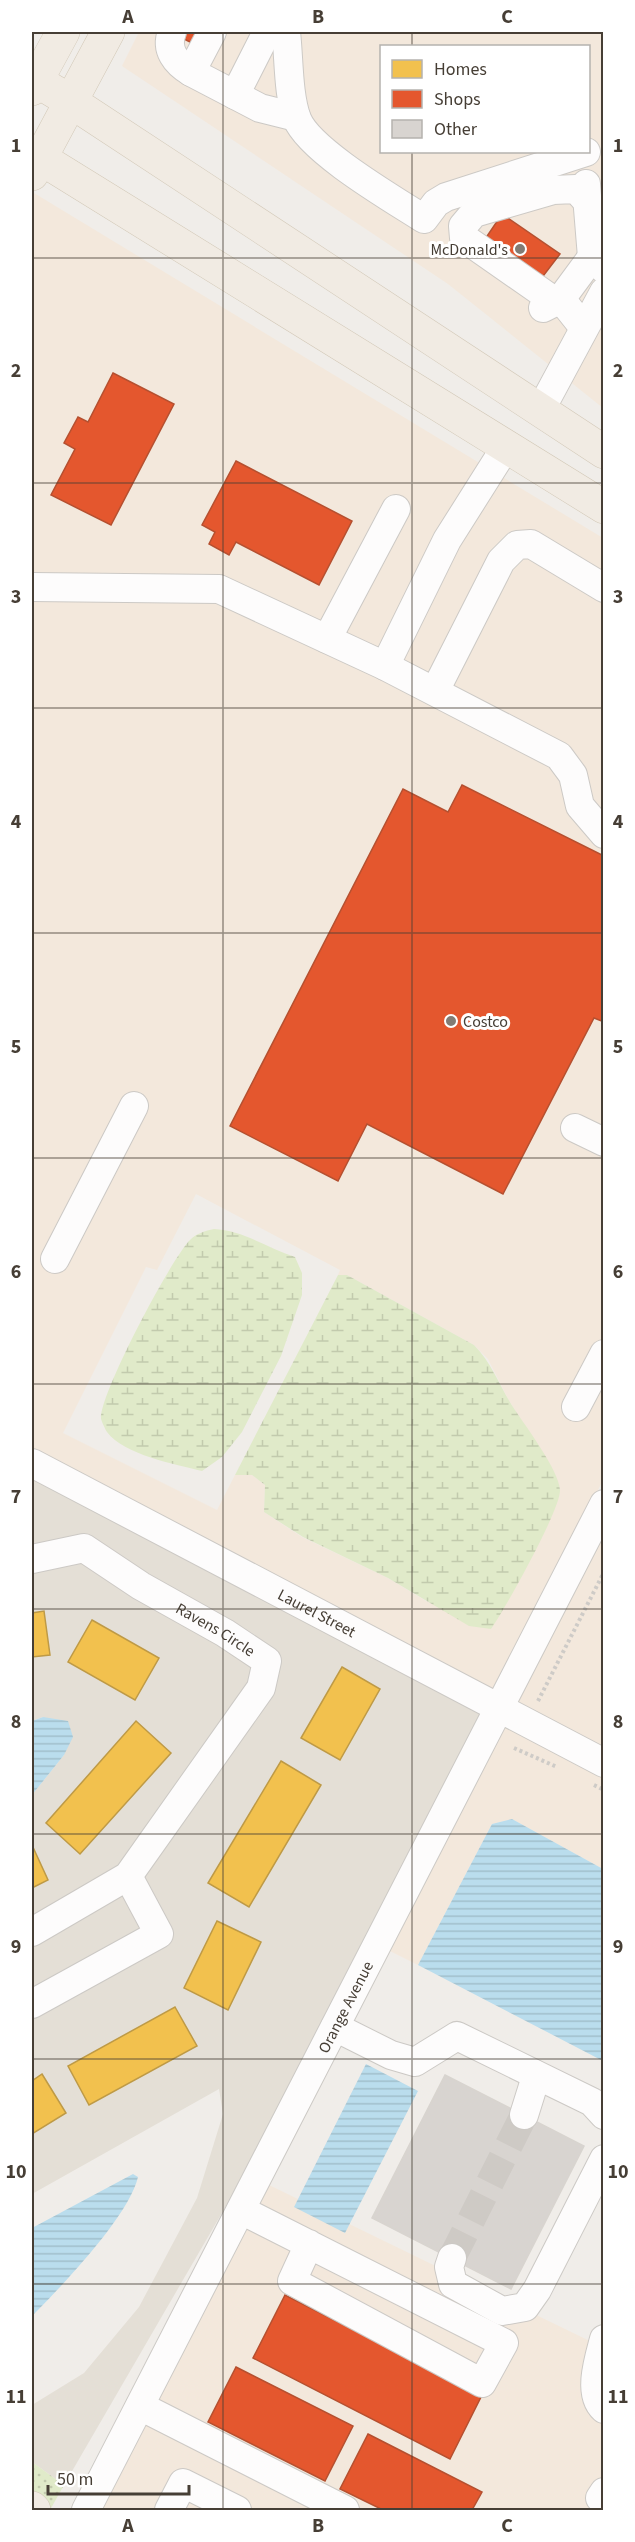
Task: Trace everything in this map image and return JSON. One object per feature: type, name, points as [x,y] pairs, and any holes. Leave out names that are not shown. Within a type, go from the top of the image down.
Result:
[{"type":"main road","points":[[63,32],[33,83],[70,101],[603,452]]},
{"type":"main road","points":[[108,32],[34,162],[438,402],[603,507]]},
{"type":"main road","points":[[438,402],[512,413],[540,411]]},
{"type":"main road","points":[[507,445],[547,444],[603,456]]},
{"type":"street","points":[[172,32],[170,42],[172,55],[180,65],[260,108],[296,117]]},
{"type":"street","points":[[191,72],[212,32]]},
{"type":"street","points":[[235,95],[267,32]]},
{"type":"street","points":[[286,32],[296,117],[302,130],[324,152],[424,219],[541,308],[561,299],[598,263],[587,201],[590,153]]},
{"type":"street","points":[[424,219],[436,202],[446,197],[581,153]]},
{"type":"street","points":[[584,328],[561,299],[550,298],[464,238],[463,226],[474,213],[553,190],[576,189],[587,201]]},
{"type":"street","points":[[540,411],[603,292]]},
{"type":"street","points":[[385,666],[447,540],[507,445]]},
{"type":"street","points":[[327,639],[396,509]]},
{"type":"street","points":[[435,691],[501,561],[517,545],[531,544],[603,588]]},
{"type":"street","points":[[32,587],[219,589],[385,666],[559,756],[573,775],[580,806],[603,834]]},
{"type":"street","points":[[55,1259],[134,1107]]},
{"type":"street","points":[[575,1128],[603,1142]]},
{"type":"street","points":[[576,1407],[603,1354]]},
{"type":"street","name":"Laurel Street","points":[[32,1463],[603,1763]]},
{"type":"street","name":"Orange Avenue","points":[[87,2511],[603,1504]]},
{"type":"street","name":"Ravens Circle","points":[[32,1559],[84,1548],[141,1586],[225,1633],[267,1661],[261,1688],[128,1876],[32,1932]]},
{"type":"street","points":[[32,2004],[159,1934],[128,1876]]},
{"type":"street","points":[[336,2027],[390,2055],[416,2062],[458,2036],[592,2102],[603,2115]]},
{"type":"street","points":[[524,2115],[534,2083],[534,2074]]},
{"type":"street","points":[[452,2258],[448,2267],[453,2284],[502,2311],[525,2307],[537,2290],[603,2159]]},
{"type":"street","points":[[242,2210],[309,2244],[504,2343],[482,2383],[292,2281],[309,2244]]},
{"type":"street","points":[[603,2345],[597,2363],[595,2390],[598,2404],[603,2409]]},
{"type":"street","points":[[140,2406],[345,2511]]},
{"type":"street","points":[[169,2511],[183,2483],[237,2511]]},
{"type":"path","points":[[538,1701],[603,1572]]},
{"type":"shaded area","points":[[139,32],[603,32],[603,408],[448,284],[122,66]]},
{"type":"shaded area","points":[[34,193],[603,538],[603,1480],[495,1695],[32,1452],[32,199]],"holes":[[[196,1194],[340,1270],[338,1275],[347,1275],[474,1345],[488,1359],[508,1399],[555,1474],[560,1491],[545,1531],[491,1629],[426,1601],[388,1578],[302,1537],[264,1512],[265,1485],[252,1475],[235,1475],[217,1510],[63,1433],[146,1267],[157,1270]]]},
{"type":"shaded area","points":[[32,1478],[486,1712],[266,2137],[64,2485],[32,2462],[32,2405],[84,2373],[139,2307],[197,2198],[223,2114],[219,2089],[32,2194],[32,2016],[165,1942],[140,1878],[278,1664],[146,1578],[32,1549]]},
{"type":"shaded area","points":[[603,1528],[603,1752],[514,1705]]},
{"type":"shaded area","points":[[82,1558],[255,1665],[251,1683],[121,1868],[32,1919],[32,1795],[64,1755],[43,1717],[32,1721],[32,1569]]},
{"type":"shaded area","points":[[505,1722],[603,1773],[603,1869],[512,1819],[492,1824],[418,1965],[388,1950]]},
{"type":"shaded area","points":[[125,1891],[145,1929],[32,1992],[32,1944]]},
{"type":"shaded area","points":[[267,2184],[600,2346],[603,2341],[603,2510],[99,2510]]},
{"type":"green space","points":[[214,1229],[245,1236],[295,1257],[302,1273],[302,1295],[281,1356],[242,1432],[222,1457],[202,1471],[151,1458],[125,1447],[107,1432],[101,1419],[103,1405],[123,1357],[168,1273],[190,1240],[198,1234]]},
{"type":"green space","points":[[338,1275],[347,1275],[474,1345],[481,1352],[554,1471],[560,1490],[552,1517],[508,1602],[491,1629],[469,1626],[388,1578],[303,1537],[264,1512],[265,1485],[252,1475],[235,1475]]},
{"type":"green space","points":[[32,2462],[64,2485],[50,2510],[32,2497]]},
{"type":"water","points":[[43,1717],[68,1721],[73,1737],[64,1755],[32,1795],[32,1721]]},
{"type":"water","points":[[512,1819],[603,1869],[603,2061],[418,1965],[492,1824]]},
{"type":"water","points":[[366,2064],[418,2091],[345,2233],[294,2207]]},
{"type":"water","points":[[133,2174],[138,2177],[122,2211],[93,2250],[32,2316],[32,2228]]},
{"type":"building: Homes","points":[[44,1611],[50,1655],[32,1657],[32,1613]]},
{"type":"building: Homes","points":[[92,1620],[159,1658],[135,1700],[68,1662]]},
{"type":"building: Homes","points":[[342,1667],[380,1689],[340,1760],[301,1738]]},
{"type":"building: Homes","points":[[136,1721],[171,1753],[80,1854],[46,1823]]},
{"type":"building: Homes","points":[[281,1761],[321,1785],[249,1907],[208,1883]]},
{"type":"building: Homes","points":[[32,1845],[48,1880],[32,1888]]},
{"type":"building: Homes","points":[[217,1921],[261,1942],[228,2010],[184,1988]]},
{"type":"building: Homes","points":[[175,2007],[197,2046],[89,2105],[68,2066]]},
{"type":"building: Homes","points":[[42,2074],[66,2113],[32,2134],[32,2081]]},
{"type":"building: Shops","points":[[176,32],[203,32],[196,45],[174,34]]},
{"type":"building: Shops","name":"McDonald's","points":[[502,214],[560,254],[537,284],[481,245]]},
{"type":"building: Shops","points":[[113,373],[174,404],[111,525],[51,495],[75,449],[64,443],[78,417],[88,422]]},
{"type":"building: Shops","points":[[236,461],[352,521],[319,585],[236,542],[229,555],[209,544],[215,532],[202,525]]},
{"type":"building: Shops","points":[[462,785],[604,856],[604,1022],[594,1018],[503,1194],[367,1124],[338,1181],[230,1126],[403,789],[448,812]]},
{"type":"building: Shops","points":[[285,2295],[482,2395],[450,2459],[253,2358]]},
{"type":"building: Shops","points":[[236,2367],[353,2426],[325,2481],[208,2422]]},
{"type":"building: Shops","points":[[368,2434],[482,2492],[472,2510],[383,2510],[340,2489]]},
{"type":"building: Other","points":[[445,2075],[584,2146],[511,2289],[372,2218]]},
{"type":"tunnel","points":[[452,2258],[524,2115]]},
{"type":"place","name":"McDonald's","points":[[520,249]]},
{"type":"place","name":"Costco","points":[[451,1021]]}]
